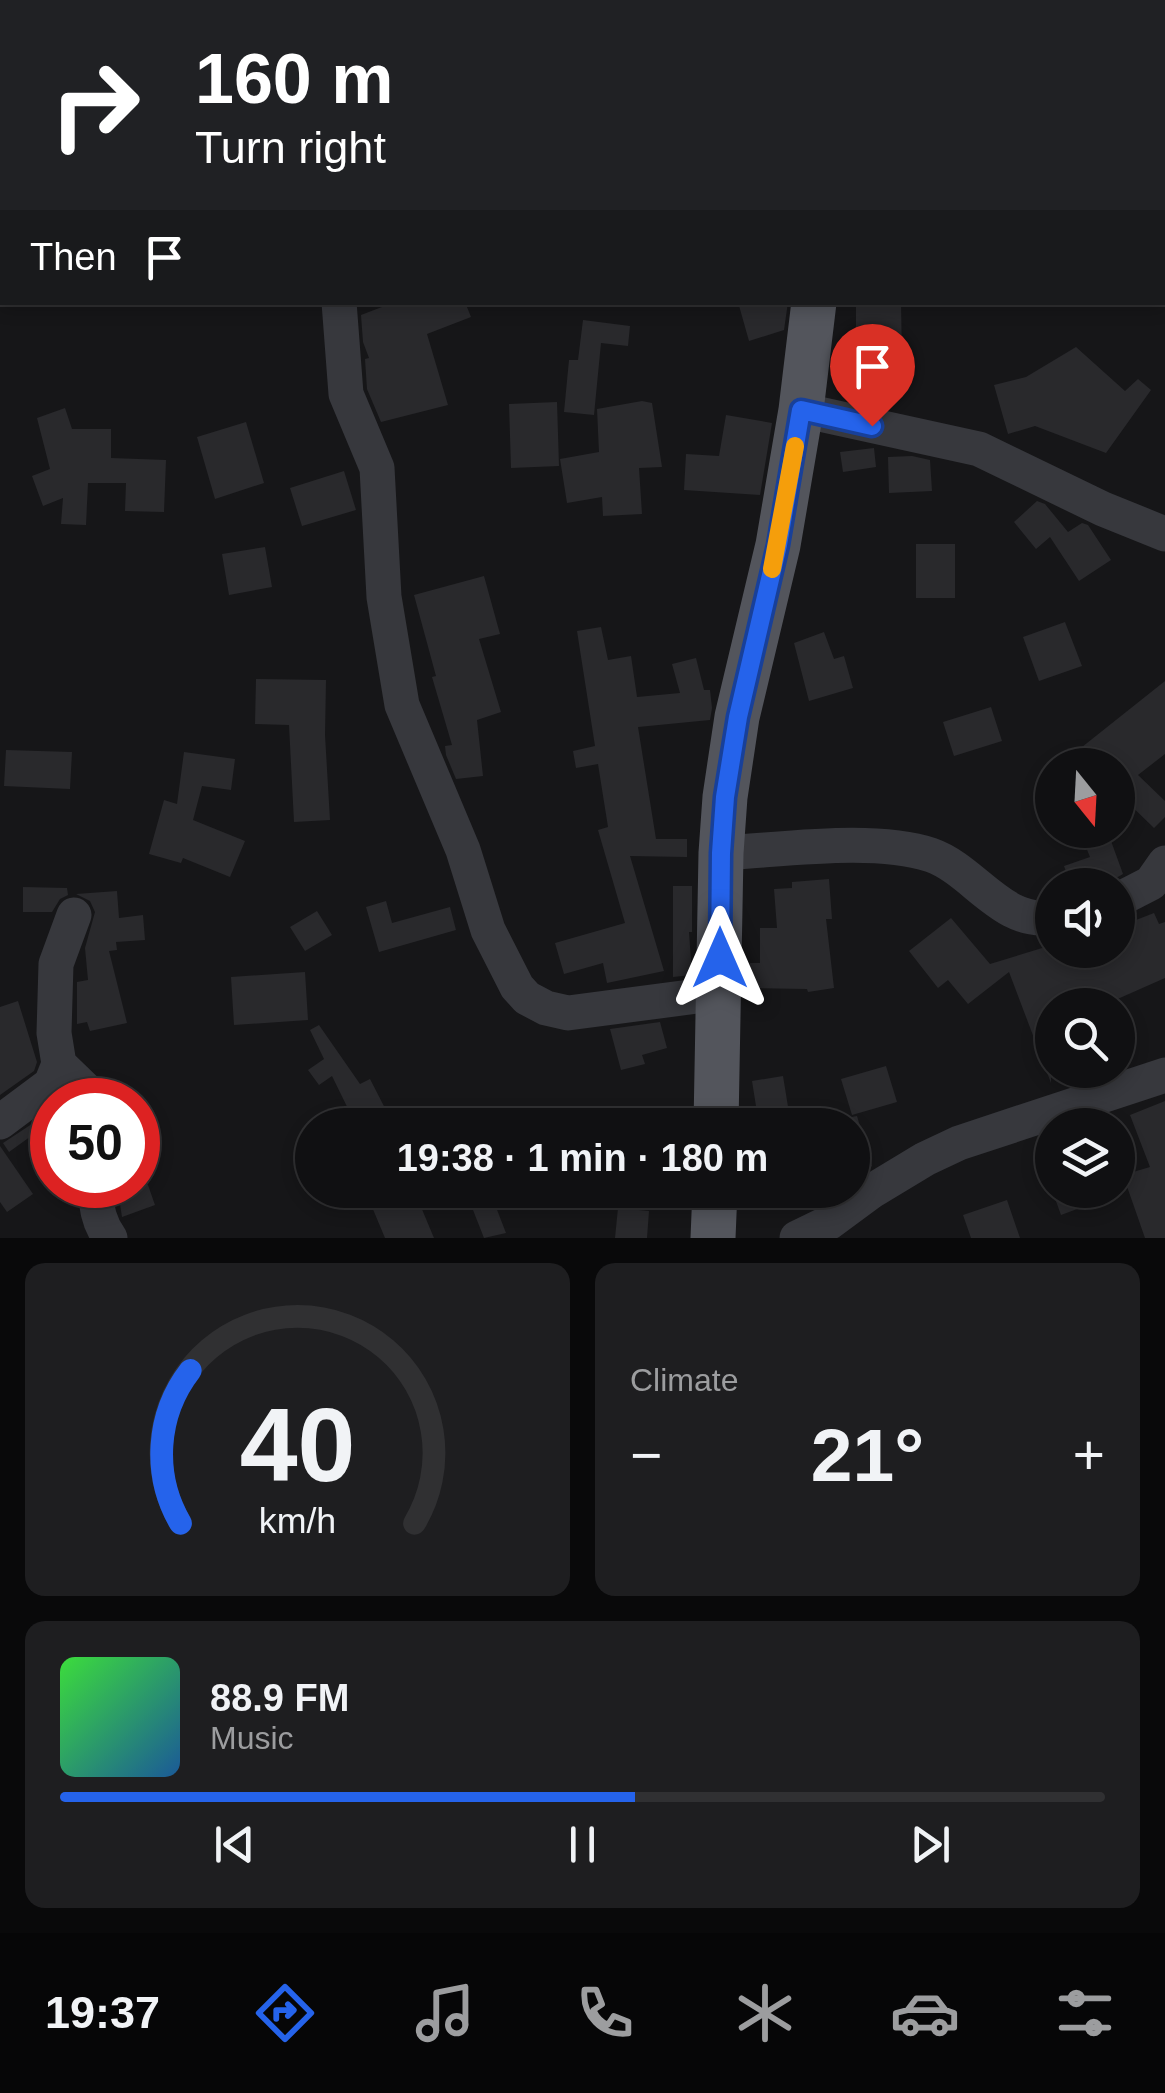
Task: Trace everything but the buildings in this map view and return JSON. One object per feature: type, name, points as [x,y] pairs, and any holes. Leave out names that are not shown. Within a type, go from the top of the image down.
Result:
[{"type":"main road","points":[[717,1108],[725,797],[738,717],[778,545],[814,305]]},
{"type":"main road","points":[[713,1238],[714,1208]]},
{"type":"street","points":[[339,305],[346,394],[377,468],[384,598],[402,705],[463,850],[488,930],[517,987],[527,998],[546,1008],[568,1013],[720,992]]},
{"type":"street","points":[[801,410],[978,449],[1165,534]]},
{"type":"street","points":[[721,853],[884,846],[930,855],[960,869],[998,903],[1035,918]]},
{"type":"street","points":[[1135,892],[1151,884],[1165,863]]},
{"type":"street","points":[[0,1122],[50,1084],[59,1064],[54,1033],[56,964],[74,915]]},
{"type":"street","points":[[59,1064],[73,1078]]},
{"type":"street","points":[[797,1238],[830,1222],[885,1183],[960,1143],[1165,1075]]},
{"type":"street","points":[[97,1208],[102,1228],[110,1238]]},
{"type":"slow traffic","points":[[772,569],[795,446]]},
{"type":"route","points":[[720,958],[725,797],[738,717],[778,545],[801,410],[872,426]]}]
